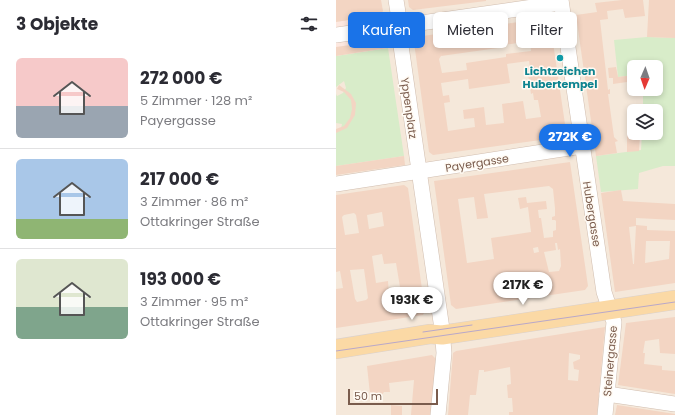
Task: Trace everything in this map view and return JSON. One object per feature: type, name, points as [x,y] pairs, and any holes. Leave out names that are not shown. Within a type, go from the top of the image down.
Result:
[{"type":"main road","points":[[336,349],[430,334],[442,335],[610,308],[675,300]]},
{"type":"street","name":"Yppenplatz","points":[[396,0],[398,12]]},
{"type":"street","points":[[425,21],[561,1]]},
{"type":"street","name":"Hubergasse","points":[[561,1],[604,292],[610,308]]},
{"type":"street","points":[[336,35],[348,33]]},
{"type":"street","name":"Yppenplatz","points":[[401,48],[444,353],[438,415]]},
{"type":"street","name":"Payergasse","points":[[419,172],[582,146]]},
{"type":"street","points":[[336,184],[419,172]]},
{"type":"street","name":"Steinergasse","points":[[605,415],[614,322],[610,308]]},
{"type":"street","points":[[607,394],[675,404]]},
{"type":"shaded area","points":[[336,0],[675,0],[675,415],[336,415],[336,56],[387,48],[425,48],[425,12],[348,12],[348,28],[336,22]]},
{"type":"shaded area","points":[[348,20],[348,48],[388,48],[336,56],[336,22]]},
{"type":"green space","points":[[647,37],[675,38],[675,166],[663,166],[639,173],[638,189],[601,192],[596,156],[641,150],[642,140],[663,140],[663,104],[643,104],[643,96],[663,96],[663,60],[627,60],[627,76],[618,77],[614,40]]},
{"type":"green space","points":[[388,48],[404,156],[336,166],[336,133],[341,129],[342,124],[336,123],[336,94],[337,96],[343,93],[346,88],[344,81],[336,87],[336,56]]},
{"type":"building","points":[[336,0],[381,0],[382,12],[348,12],[348,20],[336,22]]},
{"type":"building","points":[[408,0],[486,1],[413,10],[409,7]]},
{"type":"building","points":[[622,0],[643,0],[645,16],[625,18],[623,9],[607,11],[608,19],[600,20],[608,90],[610,89],[610,94],[608,94],[614,137],[618,141],[615,142],[617,153],[596,156],[577,22],[577,15],[597,12],[595,3]]},
{"type":"building","points":[[649,0],[675,0],[675,38],[647,37]]},
{"type":"building","points":[[516,22],[516,43],[508,44],[508,24]]},
{"type":"building","points":[[433,35],[433,48],[498,48],[441,56],[439,59],[442,73],[467,70],[466,63],[506,57],[506,54],[531,51],[531,48],[554,48],[566,131],[562,137],[433,155],[429,152],[415,48],[425,48],[425,36]],"holes":[[[529,61],[530,67],[527,68],[531,94],[533,93],[534,100],[538,100],[541,117],[526,119],[523,101],[502,104],[504,123],[486,125],[484,107],[463,110],[464,119],[474,118],[475,127],[448,131],[444,103],[450,102],[449,95],[443,96],[441,83],[468,79],[469,89],[510,83],[507,64]]]},
{"type":"building","points":[[348,45],[348,48],[388,48],[336,56],[336,47]]},
{"type":"building","points":[[616,67],[618,77],[627,76],[627,82],[613,84],[613,78],[609,78],[608,68]]},
{"type":"building","points":[[339,85],[351,94],[356,103],[355,115],[347,128],[336,133],[336,129],[344,126],[350,118],[352,109],[351,100],[344,92],[337,89]]},
{"type":"building","points":[[627,140],[640,140],[639,151],[627,152]]},
{"type":"building","points":[[404,156],[405,165],[336,175],[336,166]]},
{"type":"building","points":[[570,162],[588,286],[585,290],[456,309],[451,305],[434,181]],"holes":[[[549,186],[553,189],[555,208],[555,216],[552,217],[552,220],[556,221],[556,230],[553,231],[553,237],[544,238],[541,218],[539,218],[538,210],[547,209],[546,201],[527,203],[526,197],[518,198],[520,209],[528,207],[531,232],[491,238],[494,259],[467,263],[458,199],[474,197],[477,219],[488,218],[484,194]],[[555,243],[557,243],[558,250],[560,249],[561,266],[559,271],[549,272],[544,252],[556,250]],[[538,247],[539,252],[534,253],[533,248]]]},
{"type":"building","points":[[404,185],[408,188],[425,311],[423,315],[336,328],[336,289],[343,288],[340,271],[336,272],[336,195]],"holes":[[[382,212],[384,226],[369,229],[367,215]],[[354,213],[356,215],[359,233],[345,235],[342,217],[344,215]],[[382,254],[384,264],[396,263],[401,293],[389,295],[388,281],[376,283],[372,256]],[[364,269],[368,298],[366,300],[357,302],[355,299],[350,270]]]},
{"type":"building","points":[[621,190],[623,201],[675,204],[675,220],[636,218],[636,225],[647,226],[647,230],[675,231],[675,283],[615,292],[601,193]],"holes":[[[636,226],[634,264],[633,264],[629,227]],[[646,241],[670,241],[669,259],[645,263]]]},
{"type":"building","points":[[675,317],[675,354],[660,353],[659,339],[645,341],[643,353],[645,353],[644,364],[662,366],[662,370],[675,371],[675,394],[618,385],[626,323]]},
{"type":"building","points":[[605,327],[597,415],[509,415],[509,412],[513,412],[512,398],[508,398],[507,385],[511,384],[510,367],[484,372],[484,370],[479,370],[476,395],[470,395],[468,415],[448,415],[453,353],[456,351]],"holes":[[[569,353],[580,355],[580,359],[573,362],[574,369],[579,370],[578,381],[568,380]]]},
{"type":"building","points":[[432,355],[436,359],[431,415],[411,415],[414,380],[389,383],[390,392],[384,392],[381,396],[377,393],[370,394],[367,366]]},
{"type":"building","points":[[391,405],[402,406],[402,415],[391,415]]},
{"type":"building","points":[[617,405],[675,414],[675,415],[615,415]]},
{"type":"tram line","points":[[336,351],[675,302]]},
{"type":"tram line","points":[[423,332],[472,325]]},
{"type":"place","name":"Lichtzeichen Hubertempel","points":[[560,58]]}]
